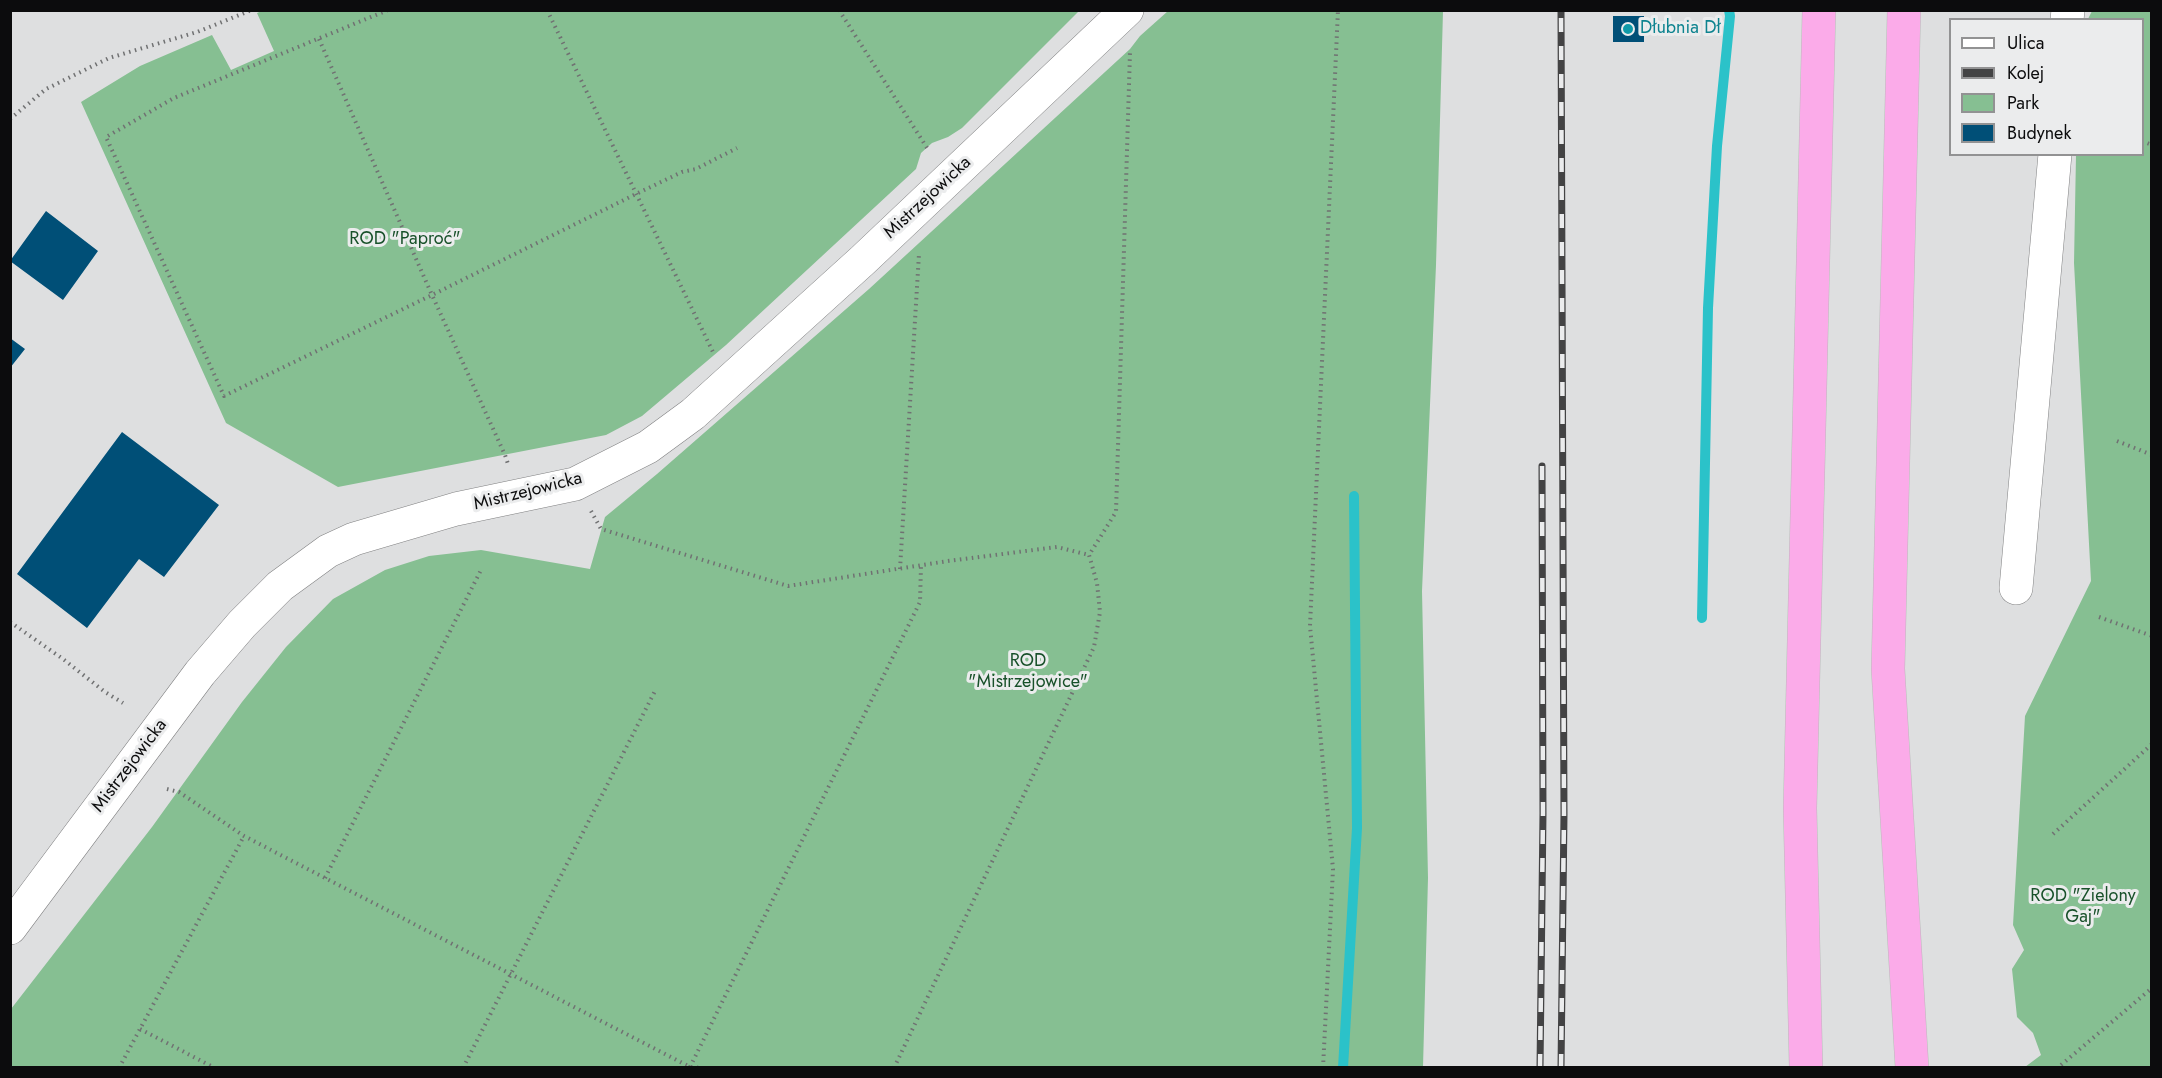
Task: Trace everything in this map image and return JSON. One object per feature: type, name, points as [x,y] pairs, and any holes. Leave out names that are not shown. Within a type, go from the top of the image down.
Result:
[{"type":"highway","points":[[1806,1068],[1800,808],[1819,10]]},
{"type":"highway","points":[[1904,10],[1888,669],[1912,1068]]},
{"type":"street","name":"Mistrzejowicka","points":[[10,928],[200,673],[261,603],[303,568],[328,551],[380,531],[456,509],[575,484],[632,457],[680,424],[904,220],[1118,19]]},
{"type":"street","points":[[2016,588],[2055,156]]},
{"type":"path","points":[[10,119],[46,90],[109,58],[197,32],[252,10]]},
{"type":"path","points":[[388,10],[174,98],[106,137],[225,396],[682,171],[696,169],[737,148]]},
{"type":"path","points":[[546,10],[715,356]]},
{"type":"path","points":[[839,10],[927,148]]},
{"type":"path","points":[[1323,1068],[1333,869],[1310,626],[1338,10]]},
{"type":"path","points":[[894,1068],[1094,647],[1100,612],[1097,583],[1089,555],[1116,512],[1130,49],[1118,19]]},
{"type":"path","points":[[319,39],[432,295],[506,454]]},
{"type":"path","points":[[900,569],[920,241],[904,220]]},
{"type":"path","points":[[2117,441],[2151,456]]},
{"type":"path","points":[[575,484],[601,529],[788,586],[1057,547],[1089,555]]},
{"type":"path","points":[[690,1067],[920,602],[921,566]]},
{"type":"path","points":[[325,878],[481,570]]},
{"type":"path","points":[[2099,617],[2151,636]]},
{"type":"path","points":[[10,622],[123,703]]},
{"type":"path","points":[[463,1068],[656,689]]},
{"type":"path","points":[[2053,834],[2151,744]]},
{"type":"path","points":[[167,789],[178,792],[244,836],[690,1067],[702,1068]]},
{"type":"path","points":[[119,1068],[244,836]]},
{"type":"path","points":[[2061,1065],[2151,988]]},
{"type":"path","points":[[140,1029],[215,1068]]},
{"type":"green space","name":"ROD \"Paproć\"","points":[[264,10],[1079,11],[962,128],[932,143],[921,153],[916,169],[726,345],[642,416],[606,435],[338,487],[226,423],[81,102],[140,66],[212,35],[231,70],[274,51],[257,13]]},
{"type":"green space","name":"ROD \"Mistrzejowice\"","points":[[1168,11],[1443,11],[1436,265],[1422,591],[1428,878],[1423,1067],[11,1067],[11,1009],[152,827],[242,702],[286,647],[333,599],[385,570],[429,556],[481,550],[590,569],[605,517],[869,289],[1130,49],[1140,36]]},
{"type":"green space","name":"ROD \"Zielony Gaj\"","points":[[2092,11],[2151,11],[2151,1067],[2025,1067],[2041,1055],[2033,1033],[2017,1017],[2012,969],[2024,950],[2013,925],[2025,716],[2091,581],[2074,263],[2076,156],[2144,156],[2144,18],[2088,18]]},
{"type":"building","name":"Dłubnia Dł","points":[[1613,16],[1644,16],[1644,42],[1613,42]]},
{"type":"building","points":[[46,211],[98,251],[63,300],[10,261]]},
{"type":"building","points":[[10,338],[25,349],[10,368]]},
{"type":"building","points":[[122,432],[219,505],[164,577],[139,559],[87,628],[17,574]]},
{"type":"waterway","points":[[1702,618],[1708,308],[1717,146],[1729,10]]},
{"type":"waterway","points":[[1343,1068],[1357,828],[1354,496]]},
{"type":"railway","points":[[1561,10],[1564,814],[1561,1068]]},
{"type":"railway","points":[[1540,1068],[1543,813],[1542,466]]},
{"type":"place","name":"Dłubnia Dł","points":[[1628,29]]}]
